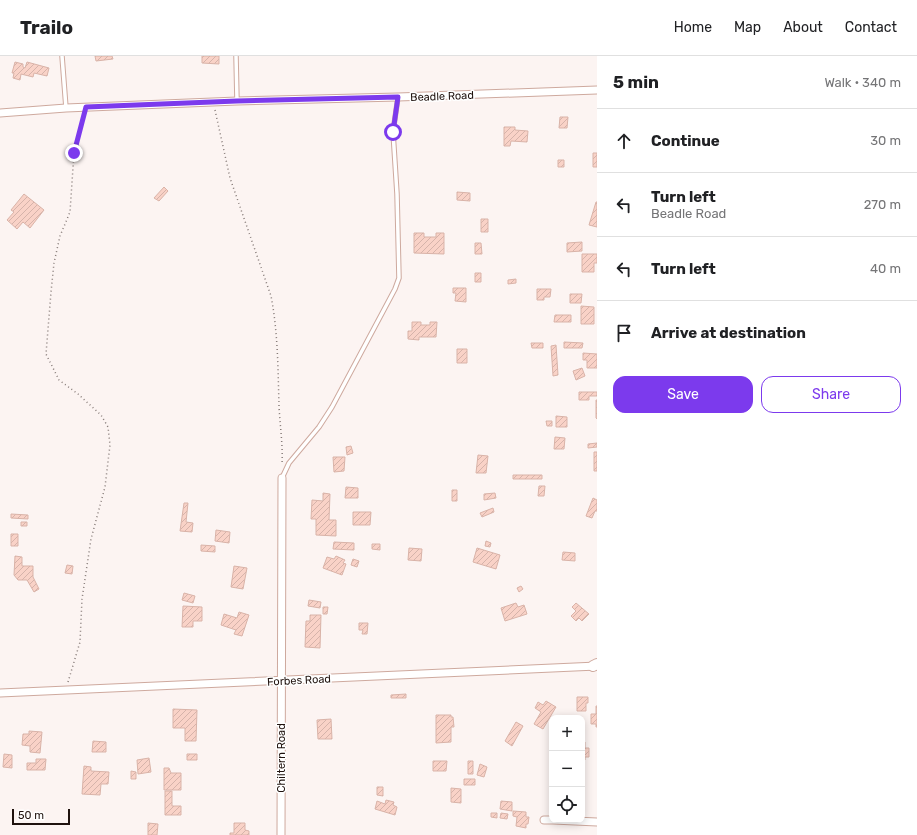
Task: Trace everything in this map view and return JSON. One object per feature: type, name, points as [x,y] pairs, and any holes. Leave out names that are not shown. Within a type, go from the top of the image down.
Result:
[{"type":"street","name":"Beadle Road","points":[[0,113],[66,108],[237,101],[597,90]]},
{"type":"street","name":"Chiltern Road","points":[[281,835],[282,478]]},
{"type":"street","name":"Forbes Road","points":[[0,693],[596,666]]},
{"type":"street","points":[[544,820],[549,820]]},
{"type":"street","points":[[585,821],[597,822]]},
{"type":"lane","points":[[62,56],[66,108]]},
{"type":"lane","points":[[236,56],[237,101]]},
{"type":"lane","points":[[282,478],[289,463],[319,427],[332,407],[396,289],[399,278],[393,132],[398,97]]},
{"type":"path","points":[[213,102],[230,178],[271,296],[280,381],[279,408],[282,448],[282,478]]},
{"type":"path","points":[[65,689],[80,642],[82,599],[90,546],[105,487],[110,445],[108,427],[102,415],[59,380],[46,354],[54,263],[60,236],[70,212],[74,153],[86,107]]},
{"type":"building","points":[[95,56],[112,56],[113,59],[96,61]]},
{"type":"building","points":[[202,56],[219,56],[219,64],[202,63]]},
{"type":"building","points":[[15,62],[23,64],[23,67],[25,68],[27,62],[49,68],[47,76],[34,73],[33,77],[21,74],[20,80],[13,78],[14,73],[12,73]]},
{"type":"building","points":[[560,117],[568,117],[567,128],[559,128]]},
{"type":"building","points":[[504,127],[515,127],[515,130],[528,131],[527,142],[511,141],[510,146],[504,146]]},
{"type":"building","points":[[593,153],[597,153],[597,167],[593,167]]},
{"type":"building","points":[[558,160],[564,160],[564,167],[558,167]]},
{"type":"building","points":[[164,187],[168,191],[159,201],[154,198]]},
{"type":"building","points":[[457,192],[470,193],[470,201],[457,200]]},
{"type":"building","points":[[24,194],[44,210],[30,228],[23,222],[17,229],[7,220],[14,212],[11,210]]},
{"type":"building","points":[[597,202],[597,227],[589,225]]},
{"type":"building","points":[[481,219],[488,219],[488,232],[481,232]]},
{"type":"building","points":[[414,233],[424,233],[424,237],[436,237],[436,233],[444,233],[444,254],[414,253]]},
{"type":"building","points":[[582,242],[582,251],[567,252],[567,243]]},
{"type":"building","points":[[475,243],[481,243],[482,254],[475,254]]},
{"type":"building","points":[[582,254],[597,254],[597,263],[594,263],[594,272],[582,272]]},
{"type":"building","points":[[475,273],[481,273],[481,282],[475,282]]},
{"type":"building","points":[[516,279],[516,283],[508,284],[508,280]]},
{"type":"building","points":[[453,288],[466,288],[466,302],[455,301],[456,293],[453,293]]},
{"type":"building","points":[[537,289],[551,289],[550,297],[544,297],[544,300],[537,300]]},
{"type":"building","points":[[570,294],[582,294],[581,303],[570,303]]},
{"type":"building","points":[[581,306],[594,307],[594,324],[581,324]]},
{"type":"building","points":[[555,315],[571,315],[571,322],[554,322]]},
{"type":"building","points":[[412,322],[421,322],[421,325],[430,325],[430,322],[437,322],[436,337],[419,337],[419,340],[408,339],[408,331],[412,331]]},
{"type":"building","points":[[564,342],[583,343],[582,348],[564,348]]},
{"type":"building","points":[[531,343],[543,343],[543,348],[532,348]]},
{"type":"building","points":[[556,345],[558,375],[553,376],[551,346]]},
{"type":"building","points":[[457,349],[467,349],[467,363],[457,363]]},
{"type":"building","points":[[583,353],[597,354],[597,368],[587,368],[587,360],[583,360]]},
{"type":"building","points":[[582,368],[585,376],[576,380],[573,371]]},
{"type":"building","points":[[579,392],[597,392],[597,396],[589,396],[589,400],[579,400]]},
{"type":"building","points":[[597,400],[597,419],[596,418]]},
{"type":"building","points":[[556,416],[567,417],[567,427],[556,427]]},
{"type":"building","points":[[546,421],[552,421],[552,426],[547,426]]},
{"type":"building","points":[[555,437],[565,438],[564,449],[554,449]]},
{"type":"building","points":[[597,443],[597,447],[588,448],[588,444]]},
{"type":"building","points":[[351,446],[353,453],[347,455],[346,447]]},
{"type":"building","points":[[594,452],[597,452],[597,471],[594,471]]},
{"type":"building","points":[[478,455],[488,456],[486,473],[476,473]]},
{"type":"building","points":[[333,457],[345,457],[344,471],[334,472]]},
{"type":"building","points":[[513,475],[542,475],[542,479],[513,479]]},
{"type":"building","points":[[539,486],[545,486],[544,496],[538,496]]},
{"type":"building","points":[[346,487],[358,488],[358,498],[345,498]]},
{"type":"building","points":[[452,490],[457,490],[457,501],[452,501]]},
{"type":"building","points":[[323,493],[330,494],[329,520],[336,520],[336,536],[316,535],[316,519],[311,519],[312,500],[323,501]]},
{"type":"building","points":[[495,493],[496,498],[484,500],[484,494]]},
{"type":"building","points":[[593,498],[597,500],[597,511],[595,511],[592,518],[586,516]]},
{"type":"building","points":[[184,503],[188,503],[186,522],[193,523],[192,532],[180,531]]},
{"type":"building","points":[[493,508],[494,512],[482,517],[480,513]]},
{"type":"building","points":[[353,512],[371,512],[370,525],[353,525]]},
{"type":"building","points":[[11,514],[28,515],[28,519],[11,518]]},
{"type":"building","points":[[21,522],[27,522],[27,526],[21,526]]},
{"type":"building","points":[[216,530],[230,532],[229,543],[215,541]]},
{"type":"building","points":[[11,534],[18,534],[18,546],[11,546]]},
{"type":"building","points":[[486,541],[491,543],[490,547],[485,546]]},
{"type":"building","points":[[334,542],[354,543],[354,550],[333,549]]},
{"type":"building","points":[[372,544],[380,544],[380,550],[372,549]]},
{"type":"building","points":[[201,545],[215,546],[215,552],[201,551]]},
{"type":"building","points":[[409,548],[422,549],[421,561],[408,560]]},
{"type":"building","points":[[477,548],[500,555],[496,569],[473,562]]},
{"type":"building","points":[[563,552],[575,553],[575,561],[562,560]]},
{"type":"building","points":[[15,556],[22,557],[22,566],[33,566],[33,577],[39,589],[34,592],[27,580],[18,580],[14,575]]},
{"type":"building","points":[[336,556],[345,560],[343,563],[346,564],[342,575],[323,568],[327,557],[334,559]]},
{"type":"building","points":[[353,559],[359,561],[357,567],[351,565]]},
{"type":"building","points":[[67,565],[73,566],[72,574],[65,573]]},
{"type":"building","points":[[234,566],[247,568],[243,589],[231,587]]},
{"type":"building","points":[[521,586],[523,589],[519,592],[517,588]]},
{"type":"building","points":[[184,593],[195,596],[193,603],[182,600]]},
{"type":"building","points":[[309,600],[321,602],[320,608],[308,606]]},
{"type":"building","points":[[516,603],[518,607],[524,605],[527,614],[505,621],[501,608]]},
{"type":"building","points":[[576,603],[589,614],[582,621],[579,618],[576,621],[571,616],[576,611],[572,607]]},
{"type":"building","points":[[183,606],[202,607],[202,621],[193,621],[193,627],[182,627]]},
{"type":"building","points":[[323,607],[328,607],[327,614],[323,614]]},
{"type":"building","points":[[239,612],[249,615],[242,636],[234,634],[236,630],[221,625],[224,614],[237,618]]},
{"type":"building","points":[[310,615],[321,615],[320,648],[305,647],[306,621],[310,621]]},
{"type":"building","points":[[359,623],[368,623],[367,634],[362,634],[363,630],[359,630]]},
{"type":"building","points":[[406,694],[406,698],[391,698],[391,695]]},
{"type":"building","points":[[577,697],[588,697],[586,711],[577,711]]},
{"type":"building","points":[[546,701],[556,707],[551,715],[549,715],[549,719],[543,729],[534,724],[541,712],[535,708],[538,702],[543,705]]},
{"type":"building","points":[[596,706],[597,727],[596,724],[591,724],[591,714],[596,714]]},
{"type":"building","points":[[173,709],[197,710],[196,741],[185,741],[185,728],[173,728]]},
{"type":"building","points":[[436,715],[451,715],[451,717],[453,717],[454,727],[451,727],[451,742],[436,743]]},
{"type":"building","points":[[331,719],[332,739],[318,739],[317,720]]},
{"type":"building","points":[[516,722],[523,726],[512,746],[505,741]]},
{"type":"building","points":[[29,731],[42,732],[40,753],[30,752],[30,746],[22,745],[23,734],[29,734]]},
{"type":"building","points":[[93,741],[106,742],[106,752],[92,752]]},
{"type":"building","points":[[585,748],[589,748],[589,757],[585,757]]},
{"type":"building","points":[[4,754],[12,755],[12,768],[3,767]]},
{"type":"building","points":[[187,754],[197,754],[197,760],[187,760]]},
{"type":"building","points":[[149,758],[151,772],[138,774],[137,760]]},
{"type":"building","points":[[36,759],[46,759],[45,770],[27,770],[27,763],[36,763]]},
{"type":"building","points":[[433,761],[447,761],[446,771],[433,771]]},
{"type":"building","points":[[468,761],[473,761],[473,774],[468,774]]},
{"type":"building","points":[[480,764],[487,767],[484,777],[477,775]]},
{"type":"building","points":[[84,766],[91,767],[91,771],[109,772],[108,784],[101,784],[100,795],[82,794]]},
{"type":"building","points":[[164,768],[169,768],[171,773],[181,773],[181,790],[164,790]]},
{"type":"building","points":[[131,771],[136,772],[136,779],[131,779]]},
{"type":"building","points":[[464,779],[475,779],[475,785],[464,785]]},
{"type":"building","points":[[377,787],[383,787],[383,796],[377,795]]},
{"type":"building","points":[[451,788],[461,789],[461,803],[451,802]]},
{"type":"building","points":[[165,791],[172,791],[172,806],[181,806],[181,815],[165,815]]},
{"type":"building","points":[[386,800],[394,802],[393,805],[397,807],[395,815],[375,809],[377,801],[385,804]]},
{"type":"building","points":[[501,801],[512,802],[512,811],[500,809]]},
{"type":"building","points":[[513,811],[526,812],[526,817],[529,817],[526,828],[516,826],[517,817],[513,816]]},
{"type":"building","points":[[491,813],[497,813],[497,818],[491,817]]},
{"type":"building","points":[[501,813],[508,814],[507,819],[500,818]]},
{"type":"building","points":[[148,823],[158,824],[157,835],[148,835]]},
{"type":"building","points":[[234,823],[245,823],[245,830],[249,831],[249,835],[230,835],[230,833],[234,833]]},
{"type":"route","points":[[74,153],[86,107],[398,97],[393,132]]}]
